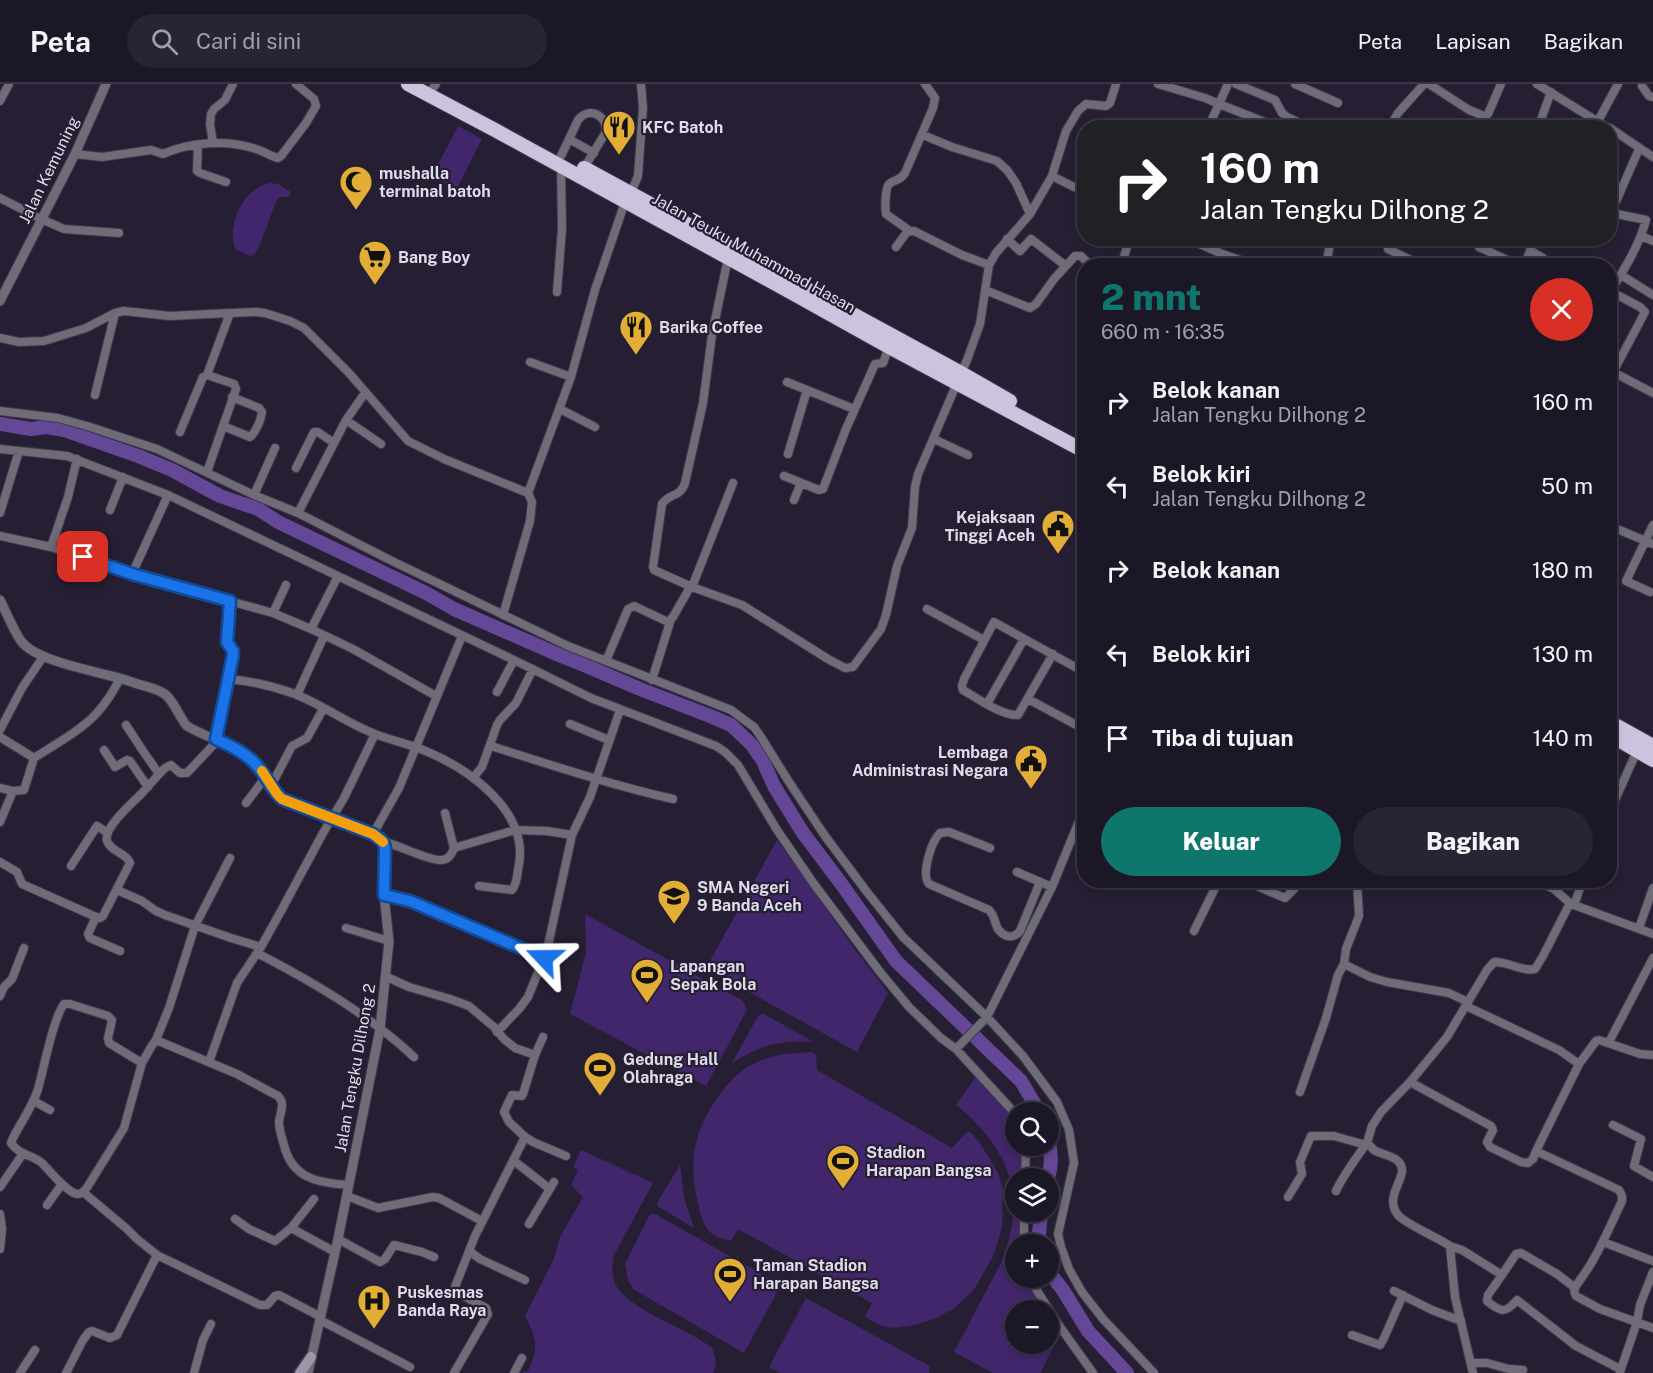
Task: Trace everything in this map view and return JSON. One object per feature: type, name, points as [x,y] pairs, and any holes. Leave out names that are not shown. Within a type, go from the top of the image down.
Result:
[{"type":"highway","name":"Jalan Teuku Muhammad Hasan","points":[[408,84],[445,97],[1010,406],[1077,447]]},
{"type":"highway","name":"Jalan Teuku Muhammad Hasan","points":[[561,161],[584,168],[728,258],[766,273],[889,347],[959,378]]},
{"type":"highway","name":"Jalan Teuku Muhammad Hasan","points":[[1010,406],[1077,437]]},
{"type":"highway","points":[[1617,726],[1653,746]]},
{"type":"highway","points":[[1617,739],[1653,760]]},
{"type":"main road","points":[[300,1373],[311,1357]]},
{"type":"street","points":[[0,101],[9,84]]},
{"type":"street","name":"Jalan Kemuning","points":[[0,301],[75,154],[106,84]]},
{"type":"street","points":[[90,122],[113,84]]},
{"type":"street","points":[[213,143],[211,114],[225,100],[233,84]]},
{"type":"street","points":[[75,154],[102,157],[151,150],[163,154],[170,150],[213,143],[256,149],[276,158],[281,156],[315,110],[314,99],[296,84]]},
{"type":"street","points":[[528,493],[571,377],[595,291],[628,197],[638,176],[643,108],[641,84]]},
{"type":"street","points":[[925,84],[933,94],[934,102],[923,135],[905,173],[887,188],[886,214],[910,231],[989,265]]},
{"type":"street","points":[[728,258],[712,335],[703,403],[685,483],[679,493],[664,500],[662,504],[653,567],[656,572],[742,605],[828,659],[844,668],[853,668],[881,628],[886,615],[897,566],[912,528],[918,474],[980,324],[989,265],[996,253],[1030,214],[1052,176],[1066,131],[1078,111],[1086,104],[1108,105],[1116,84]]},
{"type":"street","points":[[1158,84],[1176,88],[1219,104],[1251,120]]},
{"type":"street","points":[[1212,120],[1228,84]]},
{"type":"street","points":[[1295,84],[1338,104]]},
{"type":"street","points":[[1394,120],[1426,84],[1469,110],[1484,116],[1488,114],[1501,84]]},
{"type":"street","points":[[1537,84],[1596,120]]},
{"type":"street","points":[[1599,120],[1618,84]]},
{"type":"street","points":[[1240,85],[1275,100],[1282,113],[1294,120]]},
{"type":"street","points":[[1642,86],[1649,96],[1653,97]]},
{"type":"street","points":[[1541,120],[1551,92]]},
{"type":"street","points":[[557,292],[562,229],[561,161],[581,116],[590,113],[604,121],[606,132],[584,168]]},
{"type":"street","points":[[1617,134],[1653,157]]},
{"type":"street","points":[[923,135],[997,161],[1016,183],[1030,214]]},
{"type":"street","points":[[569,139],[594,153]]},
{"type":"street","points":[[198,145],[197,171],[226,182]]},
{"type":"street","points":[[1617,199],[1639,149]]},
{"type":"street","points":[[1052,176],[1077,188]]},
{"type":"street","points":[[0,198],[64,229],[119,233]]},
{"type":"street","points":[[1617,214],[1646,220],[1641,236],[1617,280]]},
{"type":"street","points":[[896,247],[904,235],[910,231]]},
{"type":"street","points":[[1641,236],[1653,241]]},
{"type":"street","points":[[1008,239],[1020,251],[1031,239],[1066,266]]},
{"type":"street","points":[[1204,246],[1234,258]]},
{"type":"street","points":[[1527,258],[1531,246]]},
{"type":"street","points":[[1479,247],[1504,258]]},
{"type":"street","points":[[1388,249],[1404,258]]},
{"type":"street","points":[[1531,251],[1543,258]]},
{"type":"street","points":[[986,290],[1030,308],[1036,304],[1077,255],[1083,258]]},
{"type":"street","points":[[1621,274],[1653,295]]},
{"type":"street","points":[[1617,295],[1645,312],[1617,364]]},
{"type":"street","points":[[0,338],[19,342],[44,340],[86,328],[124,311],[171,316],[256,312],[290,321],[304,328],[340,364],[408,441],[444,459],[528,493],[532,502],[531,514],[503,615]]},
{"type":"street","points":[[95,395],[116,314]]},
{"type":"street","points":[[180,432],[201,378],[207,375],[230,314]]},
{"type":"street","points":[[784,476],[819,490],[824,489],[854,409],[874,365],[883,363],[889,347]]},
{"type":"street","points":[[531,362],[571,377]]},
{"type":"street","points":[[207,375],[234,384],[236,389],[207,472]]},
{"type":"street","points":[[1617,378],[1653,393]]},
{"type":"street","points":[[787,382],[854,409]]},
{"type":"street","points":[[788,454],[807,390]]},
{"type":"street","points":[[298,513],[346,420],[365,393]]},
{"type":"street","points":[[223,426],[250,437],[261,416],[260,408],[232,397]]},
{"type":"street","points":[[560,409],[595,427]]},
{"type":"street","points":[[0,411],[58,418],[157,449],[298,513],[568,646],[731,710],[753,727],[825,836],[903,937],[1023,1056],[1057,1102],[1069,1130],[1074,1163],[1058,1234],[1061,1247],[1069,1269],[1083,1292],[1103,1319],[1154,1373]]},
{"type":"street","points":[[346,420],[381,444]]},
{"type":"street","points":[[296,468],[314,432],[318,432],[334,443]]},
{"type":"street","points":[[934,439],[968,455]]},
{"type":"street","points":[[254,495],[275,448]]},
{"type":"street","points":[[0,449],[67,456],[168,495],[591,698],[716,746],[738,765],[814,884],[909,1008],[941,1038],[959,1046],[1005,1102]]},
{"type":"street","points":[[0,513],[19,451]]},
{"type":"street","points":[[51,547],[68,497],[77,459]]},
{"type":"street","points":[[110,510],[123,477]]},
{"type":"street","points":[[651,680],[671,620],[692,587],[733,483]]},
{"type":"street","points":[[794,500],[801,483]]},
{"type":"street","points":[[132,574],[168,495]]},
{"type":"street","points":[[1650,592],[1626,581],[1649,542],[1653,525]]},
{"type":"street","points":[[1617,529],[1649,542]]},
{"type":"street","points":[[0,536],[51,547],[132,574],[273,613],[353,650],[436,696]]},
{"type":"street","points":[[310,629],[338,576]]},
{"type":"street","points":[[273,613],[286,585]]},
{"type":"street","points":[[0,600],[21,641],[32,651],[43,657],[120,678],[162,693],[170,700],[187,726],[250,758],[261,769],[282,799],[373,834],[384,842],[438,860],[450,856],[454,848],[445,813]]},
{"type":"street","points":[[0,862],[17,872],[22,884],[96,917],[103,916],[130,862],[109,844],[107,837],[110,828],[165,768],[171,765],[180,773],[187,773],[217,740],[233,655],[227,642],[230,601]]},
{"type":"street","points":[[606,662],[631,606],[666,621],[671,620]]},
{"type":"street","points":[[927,609],[984,640]]},
{"type":"street","points":[[1053,654],[1020,714],[1014,716],[963,690],[964,679],[994,622],[1053,654],[1077,668]]},
{"type":"street","points":[[297,695],[324,636]]},
{"type":"street","points":[[373,834],[399,788],[417,748],[462,636]]},
{"type":"street","points":[[987,704],[1024,639]]},
{"type":"street","points":[[0,730],[22,688],[43,657]]},
{"type":"street","points":[[497,692],[514,660]]},
{"type":"street","points":[[473,778],[482,767],[497,725],[516,703],[533,669]]},
{"type":"street","points":[[0,788],[13,791],[24,790],[34,758],[83,726],[95,715],[120,678]]},
{"type":"street","points":[[228,679],[261,684],[297,695],[375,734],[437,756],[484,785],[501,804],[510,819],[520,848],[515,887],[512,890],[479,886]]},
{"type":"street","points":[[1029,699],[1077,725]]},
{"type":"street","points":[[246,803],[268,782],[292,746],[307,738],[323,709]]},
{"type":"street","points":[[498,1032],[528,997],[544,958],[572,835],[583,814],[620,710]]},
{"type":"street","points":[[126,724],[159,774]]},
{"type":"street","points":[[570,724],[609,740]]},
{"type":"street","points":[[209,1062],[237,983],[259,950],[344,798],[375,734]]},
{"type":"street","points":[[0,736],[34,758]]},
{"type":"street","points":[[491,746],[595,779],[673,799]]},
{"type":"street","points":[[104,750],[115,767],[127,760],[130,761],[148,787]]},
{"type":"street","points":[[1617,795],[1637,751]]},
{"type":"street","points":[[0,822],[13,791]]},
{"type":"street","points":[[71,866],[97,826],[108,833]]},
{"type":"street","points":[[959,1046],[985,1020],[1052,887],[1077,826]]},
{"type":"street","points":[[454,848],[515,830],[547,831],[572,835]]},
{"type":"street","points":[[990,848],[948,832],[940,833],[934,842],[925,871],[926,880],[934,886],[989,910],[1001,932],[1012,937],[1020,931],[1040,882]]},
{"type":"street","name":"Jalan Tengku Dilhong 2","points":[[308,1373],[347,1196],[380,1029],[389,941],[384,895],[384,842]]},
{"type":"street","points":[[22,1155],[34,1157],[74,1193],[83,1192],[124,1128],[142,1064],[156,1040],[176,988],[195,926],[230,858]]},
{"type":"street","points":[[1017,872],[1052,887]]},
{"type":"street","points":[[1194,931],[1215,888]]},
{"type":"street","points":[[1261,888],[1285,898],[1293,888]]},
{"type":"street","points":[[1300,1092],[1359,916],[1357,888]]},
{"type":"street","points":[[1552,888],[1573,904],[1653,934]]},
{"type":"street","points":[[1336,1191],[1342,1178],[1366,1144],[1372,1126],[1381,1112],[1410,1082],[1447,1037],[1487,970],[1494,962],[1527,970],[1535,969],[1544,956],[1565,910],[1573,904],[1580,888]]},
{"type":"street","points":[[1638,928],[1653,888]]},
{"type":"street","points":[[117,890],[142,901],[156,911],[259,950],[330,993],[396,1040],[414,1057]]},
{"type":"street","points":[[384,895],[410,901],[544,958]]},
{"type":"street","points":[[96,917],[89,937],[120,951]]},
{"type":"street","points":[[346,928],[389,941]]},
{"type":"street","points":[[0,996],[4,987],[12,979],[24,948]]},
{"type":"street","points":[[1609,1042],[1653,958]]},
{"type":"street","points":[[1344,964],[1370,977],[1387,982],[1449,993],[1559,1050],[1579,1064]]},
{"type":"street","points":[[387,977],[409,987],[469,1006],[485,1018],[515,1048],[535,1055]]},
{"type":"street","points":[[22,1155],[11,1142],[34,1101],[61,1008],[66,1004],[108,1016],[111,1020],[108,1038],[110,1044],[142,1064]]},
{"type":"street","points":[[543,1038],[522,1096],[513,1095],[504,1112],[509,1122],[525,1137],[566,1156]]},
{"type":"street","points":[[156,1040],[237,1074],[280,1098],[283,1105],[279,1128],[285,1152],[293,1166],[300,1173],[312,1179],[349,1185]]},
{"type":"street","points":[[1410,1082],[1491,1126],[1494,1130],[1487,1142],[1490,1147],[1528,1163],[1533,1159],[1579,1064],[1596,1041],[1609,1042],[1640,1054],[1653,1055]]},
{"type":"street","points":[[34,1101],[50,1110]]},
{"type":"street","points":[[1614,1125],[1641,1139],[1634,1166],[1653,1177]]},
{"type":"street","points":[[1288,1197],[1302,1174],[1300,1162],[1311,1136],[1334,1136],[1366,1144],[1400,1164],[1401,1177],[1392,1201],[1399,1216],[1450,1246],[1462,1250],[1502,1275]]},
{"type":"street","points":[[453,1373],[488,1314],[484,1306],[455,1290],[455,1287],[483,1221],[525,1137]]},
{"type":"street","points":[[1536,1151],[1611,1186],[1621,1193],[1622,1201],[1603,1242],[1586,1272],[1574,1287],[1574,1292],[1576,1296],[1600,1309],[1653,1328]]},
{"type":"street","points":[[0,1187],[22,1155]]},
{"type":"street","points":[[514,1161],[552,1186],[529,1224]]},
{"type":"street","points":[[47,1205],[62,1184]]},
{"type":"street","points":[[83,1192],[157,1255],[260,1305],[267,1305],[279,1295],[410,1367]]},
{"type":"street","points":[[347,1196],[378,1208],[433,1197],[439,1198],[483,1221]]},
{"type":"street","points":[[235,1219],[249,1229],[275,1241],[291,1228],[314,1198]]},
{"type":"street","points":[[0,1214],[3,1229],[0,1249]]},
{"type":"street","points":[[291,1228],[335,1252]]},
{"type":"street","points":[[338,1239],[380,1262],[384,1261],[396,1244],[434,1257]]},
{"type":"street","points":[[1603,1242],[1653,1261]]},
{"type":"street","points":[[1450,1246],[1455,1297],[1473,1373]]},
{"type":"street","points":[[469,1251],[480,1259],[525,1280]]},
{"type":"street","points":[[1574,1287],[1521,1253],[1516,1254],[1488,1295],[1487,1301],[1503,1311],[1517,1300],[1576,1346],[1620,1371],[1637,1322],[1640,1305],[1653,1272]]},
{"type":"street","points":[[66,1373],[88,1333],[92,1331],[110,1338],[117,1335],[157,1255]]},
{"type":"street","points":[[1035,1288],[1093,1373]]},
{"type":"street","points":[[1394,1291],[1432,1310],[1461,1321]]},
{"type":"street","points":[[1352,1335],[1380,1345],[1402,1295]]},
{"type":"street","points":[[194,1373],[203,1340],[211,1324]]},
{"type":"street","points":[[20,1373],[35,1350]]},
{"type":"street","points":[[514,1373],[522,1358]]},
{"type":"street","points":[[1471,1364],[1486,1363],[1523,1370]]},
{"type":"shaded area","points":[[458,126],[482,139],[457,189],[432,176]]},
{"type":"shaded area","points":[[278,184],[291,192],[289,197],[279,197],[258,248],[254,255],[249,256],[235,249],[233,235],[237,214],[249,194],[262,185]]},
{"type":"shaded area","points":[[777,840],[888,993],[857,1052],[706,968]]},
{"type":"shaded area","name":"Lapangan Sepak Bola","points":[[585,914],[743,1001],[747,1010],[706,1086],[570,1014],[586,953]]},
{"type":"shaded area","points":[[762,1014],[814,1042],[771,1045],[732,1063],[758,1016]]},
{"type":"shaded area","name":"Stadion Harapan Bangsa","points":[[812,1052],[816,1055],[817,1070],[952,1148],[967,1132],[970,1132],[998,1173],[1003,1188],[1002,1228],[993,1256],[974,1290],[953,1309],[934,1319],[894,1328],[881,1326],[865,1317],[872,1303],[738,1229],[731,1241],[712,1234],[704,1223],[695,1187],[694,1155],[700,1129],[716,1100],[738,1074],[762,1060]]},
{"type":"shaded area","points":[[976,1076],[1005,1107],[1005,1156],[1021,1156],[1021,1168],[1005,1168],[990,1139],[956,1105]]},
{"type":"shaded area","points":[[581,1150],[653,1183],[614,1255],[612,1267],[614,1279],[617,1287],[634,1304],[712,1348],[716,1364],[713,1373],[519,1373],[528,1371],[535,1349],[534,1337],[525,1316],[554,1259],[560,1237],[583,1197],[571,1185],[578,1170],[573,1167]]},
{"type":"shaded area","points":[[680,1165],[684,1198],[694,1228],[657,1206]]},
{"type":"shaded area","points":[[652,1214],[781,1285],[744,1353],[633,1289],[628,1280],[625,1264]]},
{"type":"shaded area","points":[[1012,1222],[1019,1222],[1019,1234],[1010,1234]]},
{"type":"shaded area","points":[[1005,1250],[1005,1288],[1032,1288],[1040,1300],[1005,1300],[1005,1354],[1050,1354],[1040,1373],[993,1373],[954,1352],[1000,1265]]},
{"type":"shaded area","points":[[806,1298],[926,1364],[930,1367],[929,1373],[780,1373],[769,1367]]},
{"type":"waterway","points":[[0,424],[31,429],[46,427],[64,430],[138,456],[172,470],[220,496],[258,509],[278,522],[426,593],[454,609],[640,689],[731,725],[752,745],[803,833],[896,961],[1021,1081],[1033,1102]]},
{"type":"waterway","points":[[1050,1168],[1051,1156]]},
{"type":"waterway","points":[[1039,1234],[1040,1222]]},
{"type":"waterway","points":[[1059,1285],[1088,1331],[1127,1373]]},
{"type":"slow traffic","points":[[262,771],[282,799],[373,834],[383,842]]},
{"type":"place","name":"KFC Batoh","points":[[619,156]]},
{"type":"place","name":"mushalla terminal batoh","points":[[356,211]]},
{"type":"place","name":"Bang Boy","points":[[375,286]]},
{"type":"place","name":"Barika Coffee","points":[[636,356]]},
{"type":"place","name":"Kejaksaan Tinggi Aceh","points":[[1058,555]]},
{"type":"place","name":"Lembaga Administrasi Negara","points":[[1031,790]]},
{"type":"place","name":"SMA Negeri 9 Banda Aceh","points":[[674,925]]},
{"type":"place","name":"Lapangan Sepak Bola","points":[[647,1004]]},
{"type":"place","name":"Gedung Hall Olahraga","points":[[600,1097]]},
{"type":"place","name":"Stadion Harapan Bangsa","points":[[843,1190]]},
{"type":"place","name":"Taman Stadion Harapan Bangsa","points":[[730,1303]]},
{"type":"place","name":"Puskesmas Banda Raya","points":[[374,1330]]},
{"type":"route","points":[[83,557],[132,574],[230,601],[227,642],[233,651],[233,660],[216,739],[250,758],[261,769],[265,778],[282,799],[373,834],[384,842],[384,895],[410,901],[544,958]]}]
